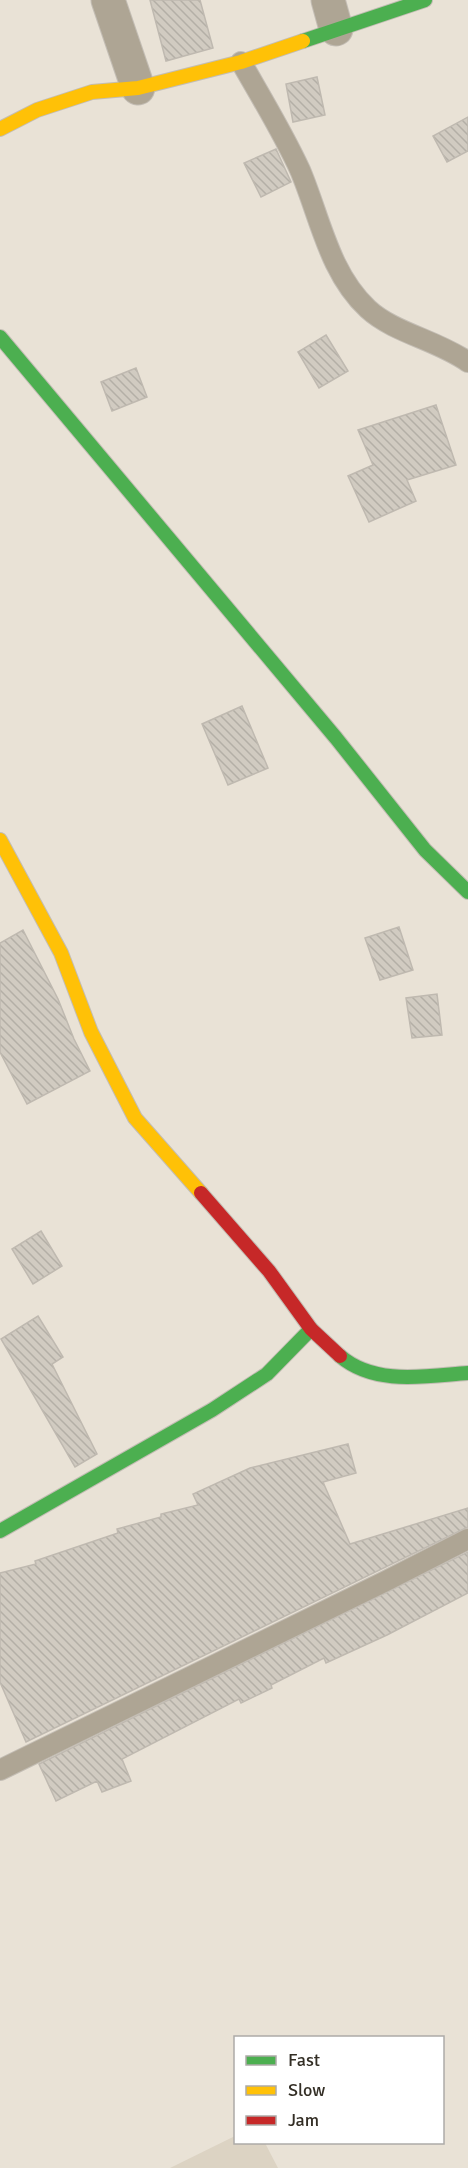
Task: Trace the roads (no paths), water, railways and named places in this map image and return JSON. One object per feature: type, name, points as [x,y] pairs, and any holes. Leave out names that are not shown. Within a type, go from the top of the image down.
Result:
[{"type":"street","points":[[108,0],[138,88]]},
{"type":"street","points":[[0,129],[37,110],[92,92],[138,88],[241,62],[332,15],[425,0]]},
{"type":"street","points":[[0,337],[336,738],[425,850],[468,892]]},
{"type":"street","points":[[0,840],[61,953],[91,1032],[135,1118],[269,1271],[311,1329],[343,1359],[371,1373],[408,1378],[468,1373]]},
{"type":"street","points":[[0,1531],[212,1410],[267,1374],[311,1329]]},
{"type":"lane","points":[[241,62],[300,170],[321,231],[339,270],[353,293],[383,321],[435,343],[468,362]]},
{"type":"lane","points":[[0,1770],[468,1539]]}]
